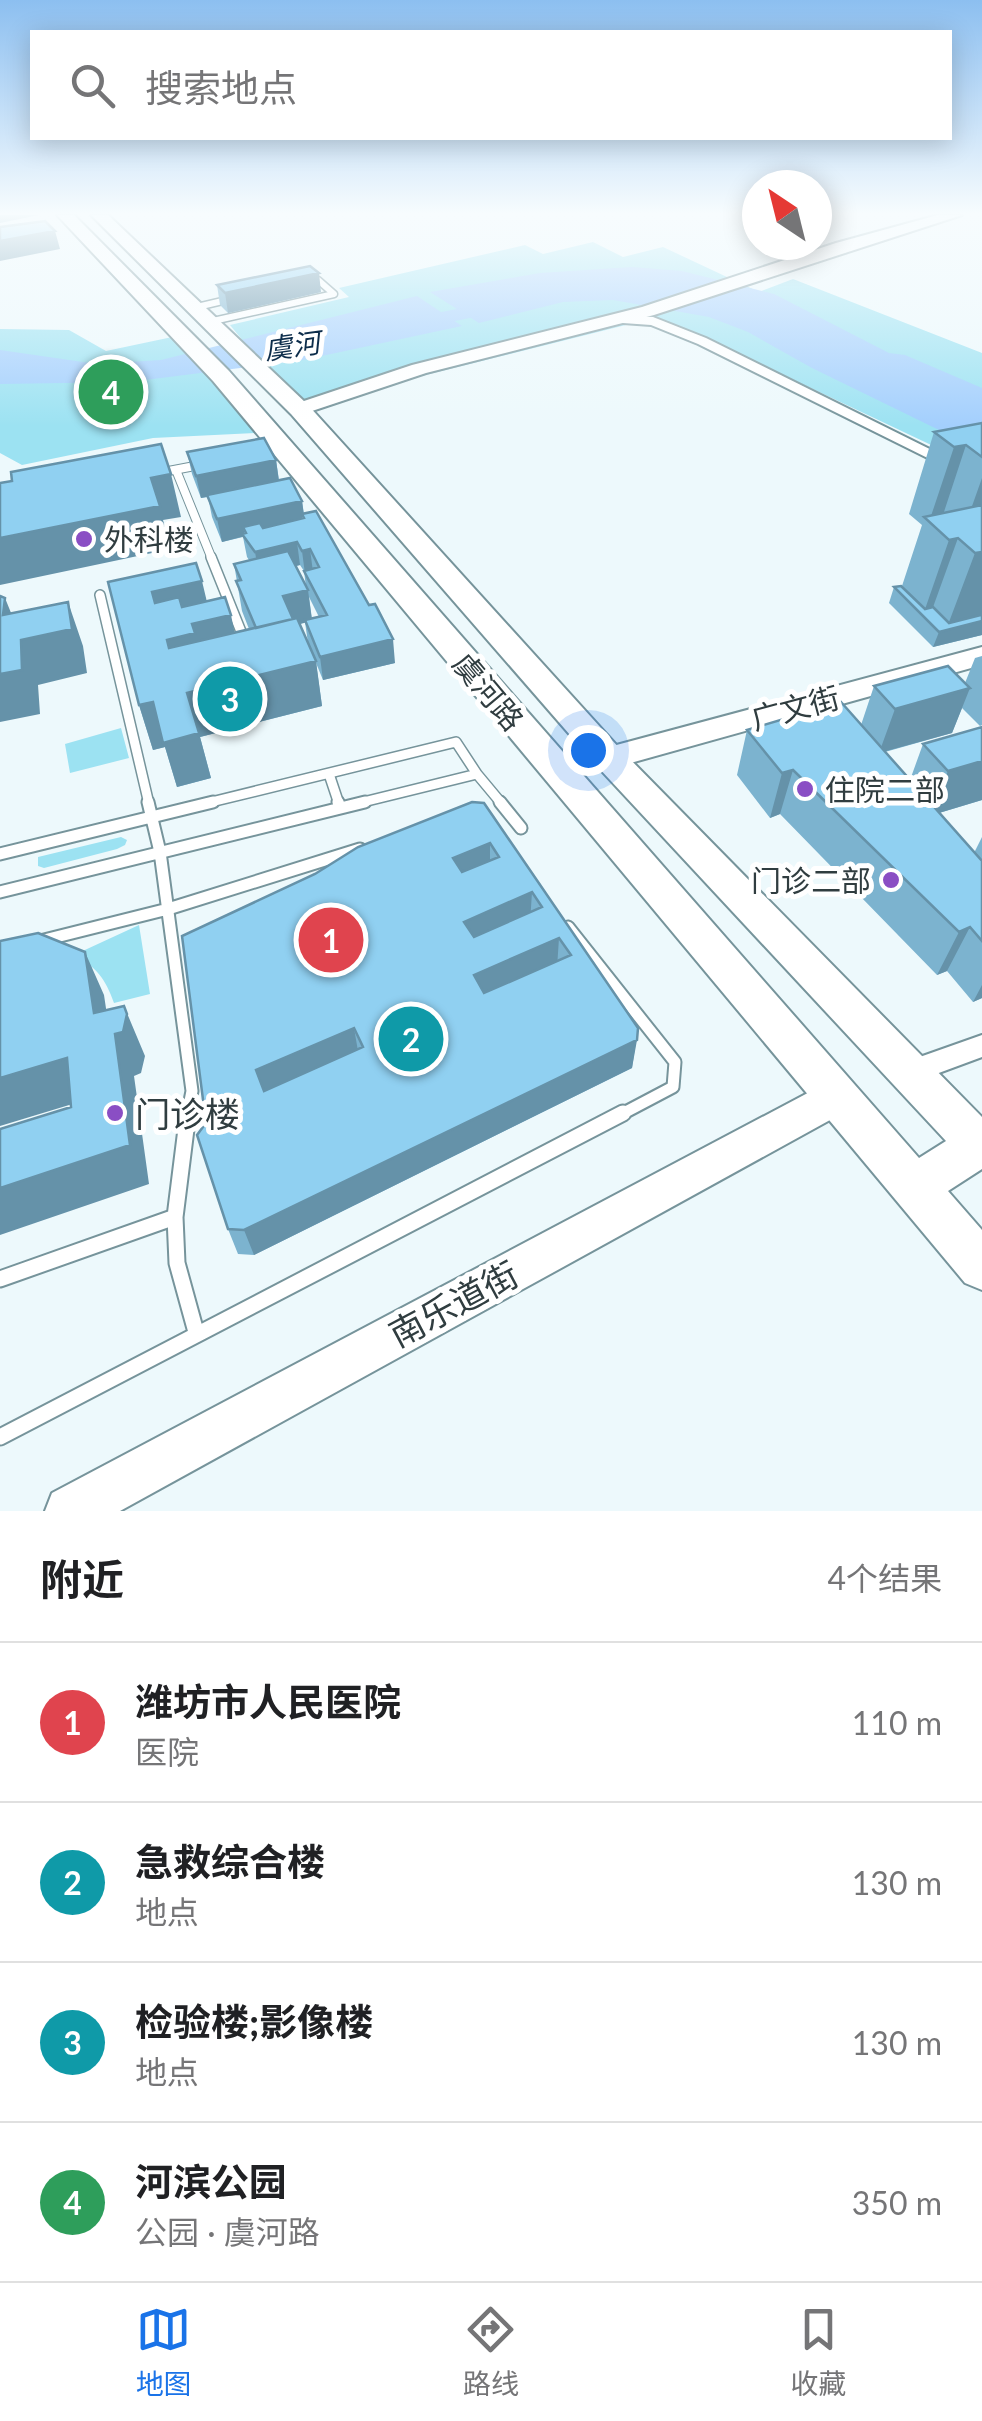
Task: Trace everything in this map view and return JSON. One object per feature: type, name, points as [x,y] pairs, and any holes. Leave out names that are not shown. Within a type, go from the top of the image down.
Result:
[{"type":"main road","name":"虞河路","points":[[135,286],[222,376],[276,450],[982,1266]]},
{"type":"main road","name":"虞河路","points":[[175,286],[299,409],[609,758],[980,1146]]},
{"type":"main road","points":[[915,1188],[980,1146]]},
{"type":"street","points":[[299,409],[418,369],[546,340],[703,286]]},
{"type":"street","points":[[614,319],[653,321],[702,342],[982,480]]},
{"type":"street","name":"广文街","points":[[609,758],[982,656]]},
{"type":"street","points":[[909,1072],[982,1046]]},
{"type":"street","name":"南乐道街","points":[[70,1511],[836,1096]]},
{"type":"lane","points":[[219,327],[334,294],[324,286]]},
{"type":"lane","points":[[197,306],[249,295]]},
{"type":"lane","points":[[156,474],[212,462]]},
{"type":"lane","points":[[176,470],[253,659]]},
{"type":"lane","points":[[207,594],[224,590]]},
{"type":"lane","points":[[100,594],[160,852],[192,1091],[175,1217],[177,1263],[196,1332]]},
{"type":"lane","points":[[105,618],[122,614]]},
{"type":"lane","points":[[0,854],[456,742],[521,828]]},
{"type":"lane","points":[[329,774],[340,807]]},
{"type":"lane","points":[[0,892],[477,774]]},
{"type":"lane","points":[[18,947],[168,909],[376,844]]},
{"type":"lane","points":[[0,1436],[673,1087],[675,1062],[557,914]]},
{"type":"lane","points":[[0,1279],[175,1217]]},
{"type":"shaded area","points":[[745,286],[759,292],[776,286],[810,286],[982,353],[982,469],[686,329],[630,324],[297,407],[230,325],[349,297],[339,288]]},
{"type":"shaded area","points":[[0,329],[69,330],[106,351],[177,336],[255,433],[153,438],[22,465],[0,453]]},
{"type":"shaded area","points":[[121,728],[129,758],[70,773],[65,744]]},
{"type":"shaded area","points":[[121,837],[127,840],[117,849],[44,868],[38,866],[38,857]]},
{"type":"shaded area","points":[[139,925],[150,994],[114,1003],[99,974],[74,955]]},
{"type":"water","points":[[468,286],[740,286],[774,294],[889,353],[905,355],[982,388],[982,451],[812,368],[748,332],[709,317],[613,300],[563,302],[479,323],[430,292]]},
{"type":"water","points":[[417,296],[462,326],[303,360],[129,382],[0,384],[0,350],[97,364],[161,360]]},
{"type":"building","points":[[218,286],[260,286],[225,293]]},
{"type":"building","points":[[982,423],[982,457],[966,445],[954,447],[934,432]]},
{"type":"building","points":[[264,438],[276,460],[196,476],[187,452]]},
{"type":"building","points":[[161,444],[171,474],[151,478],[160,506],[0,538],[0,483],[12,481],[11,472]]},
{"type":"building","points":[[290,478],[302,501],[217,519],[207,495]]},
{"type":"building","points":[[982,505],[982,552],[975,553],[958,538],[949,540],[924,517]]},
{"type":"building","points":[[316,511],[369,605],[375,604],[393,639],[320,657],[305,620],[327,615],[304,571],[319,567],[310,549],[302,551],[297,542],[255,552],[242,534],[246,533],[243,527],[260,523],[263,528],[304,518],[302,514]]},
{"type":"building","points":[[288,551],[308,590],[283,596],[293,619],[256,628],[236,581],[241,580],[234,564]]},
{"type":"building","points":[[196,563],[202,581],[152,592],[155,603],[179,597],[182,607],[225,597],[231,615],[192,624],[195,633],[167,640],[169,648],[297,618],[316,661],[187,693],[199,733],[163,743],[153,702],[139,705],[108,582]]},
{"type":"building","points":[[901,586],[925,609],[933,607],[949,623],[982,612],[982,621],[939,632],[894,587]]},
{"type":"building","points":[[0,596],[5,598],[3,615],[68,602],[72,629],[21,640],[22,670],[0,674]]},
{"type":"building","points":[[948,666],[970,688],[895,709],[874,686]]},
{"type":"building","points":[[841,702],[982,861],[982,941],[970,927],[959,932],[793,770],[782,773],[747,730]]},
{"type":"building","points":[[982,727],[982,761],[948,771],[923,744]]},
{"type":"building","points":[[472,802],[484,803],[638,1028],[637,1040],[244,1230],[228,1229],[197,1135],[206,1123],[182,936],[315,874],[358,847]],"holes":[[[490,843],[499,857],[462,872],[453,858]],[[532,892],[542,907],[474,937],[464,922]],[[559,938],[571,955],[484,993],[474,975]],[[354,1028],[363,1047],[264,1091],[256,1070]]]},
{"type":"building","points":[[38,933],[85,952],[94,1013],[124,1006],[127,1014],[123,1032],[115,1034],[130,1145],[0,1188],[0,1129],[71,1107],[67,1058],[0,1078],[0,941]]},
{"type":"waterway","name":"虞河","points":[[401,326],[512,304]]},
{"type":"place","name":"河滨公园","points":[[111,392]]},
{"type":"place","name":"外科楼","points":[[84,539]]},
{"type":"place","name":"检验楼;影像楼","points":[[230,699]]},
{"type":"place","name":"住院二部","points":[[805,789]]},
{"type":"place","name":"门诊二部","points":[[891,880]]},
{"type":"place","name":"潍坊市人民医院","points":[[331,940]]},
{"type":"place","name":"急救综合楼","points":[[411,1039]]},
{"type":"place","name":"门诊楼","points":[[115,1113]]}]
